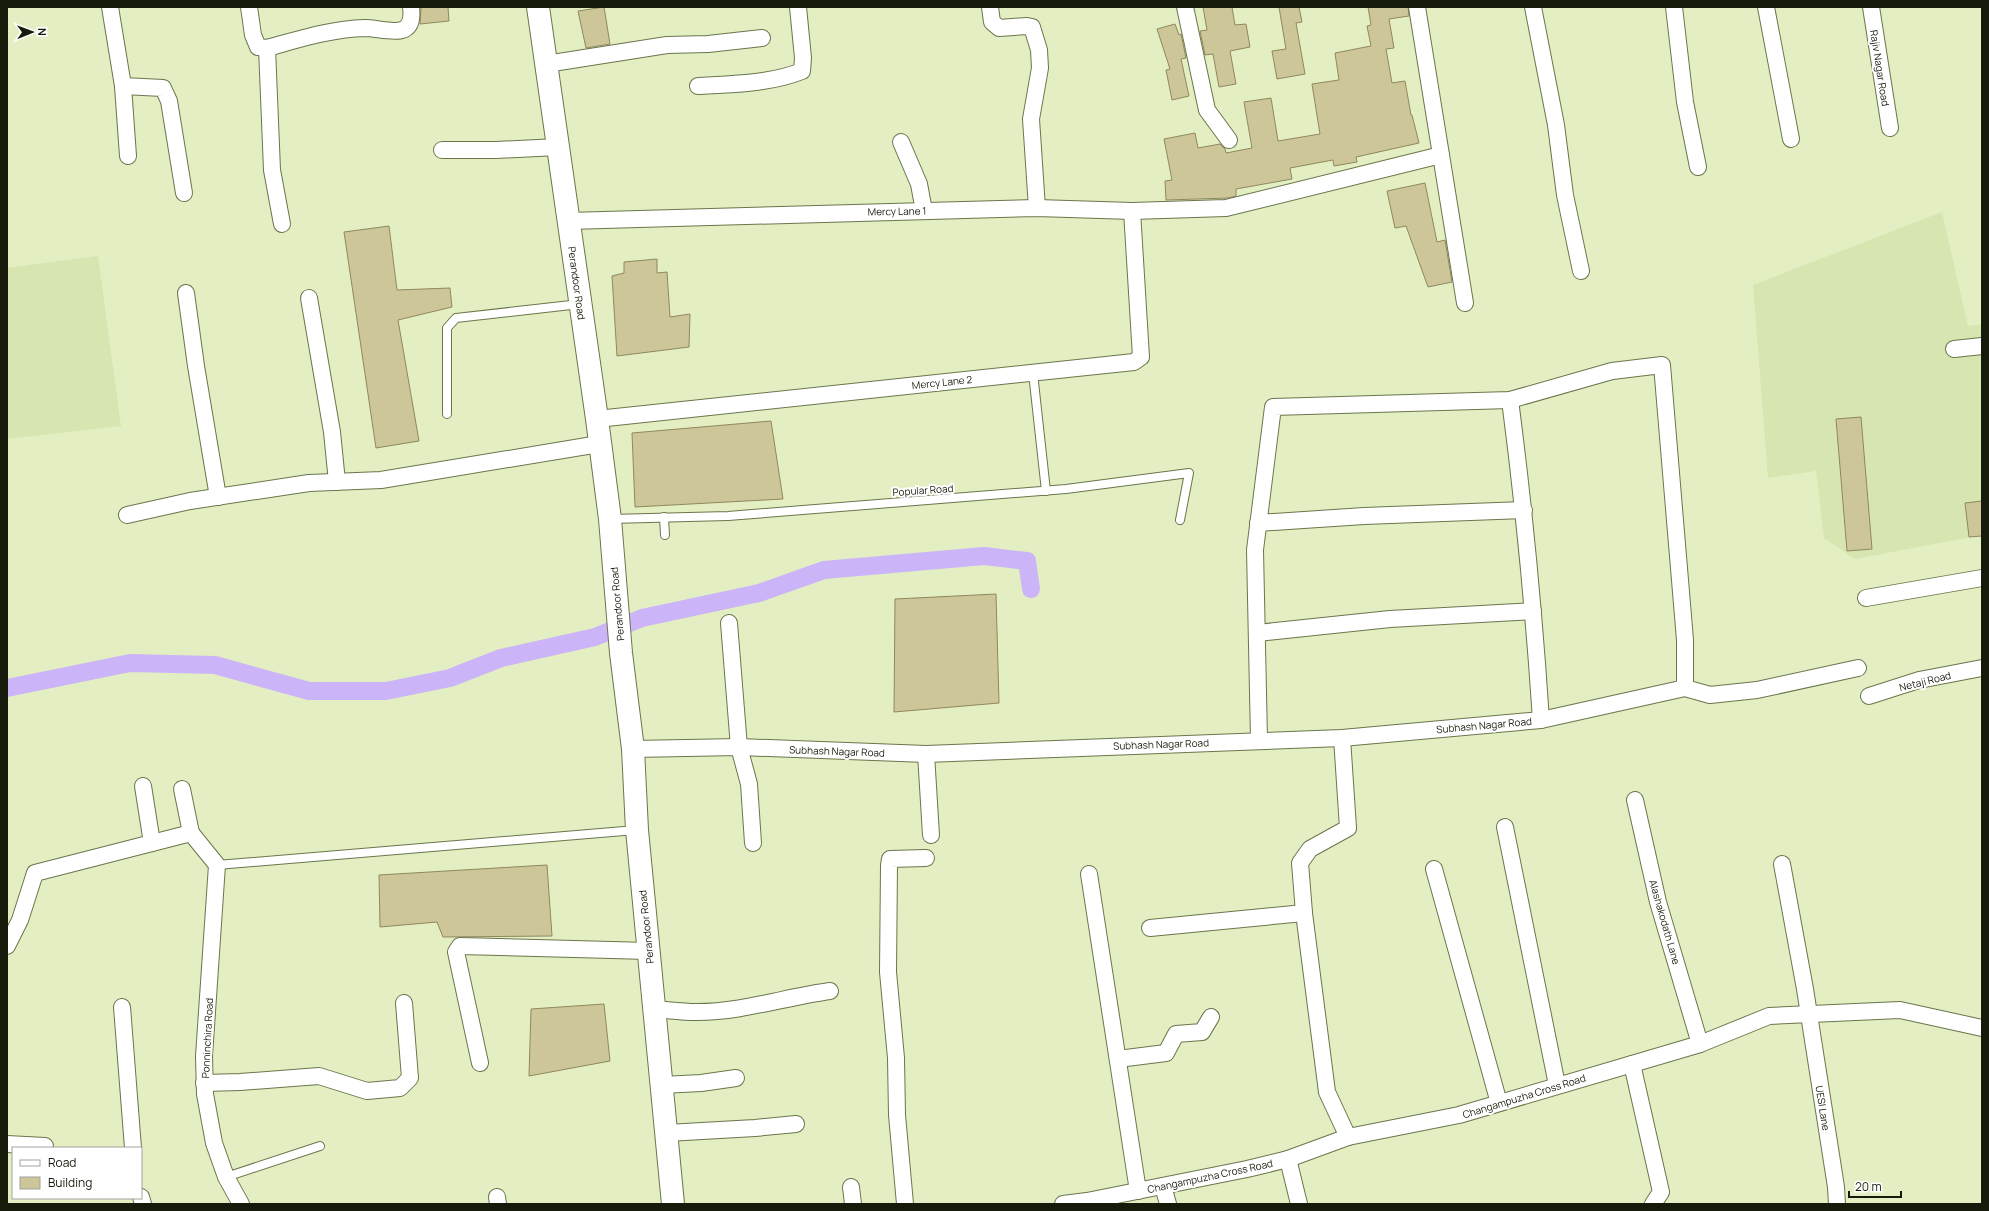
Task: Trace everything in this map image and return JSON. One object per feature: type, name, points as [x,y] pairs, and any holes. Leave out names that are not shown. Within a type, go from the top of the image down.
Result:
[{"type":"main road","name":"Perandoor Road","points":[[538,7],[610,519],[621,653],[633,749],[637,830],[667,1133],[672,1204]]},
{"type":"street","points":[[110,7],[123,86],[128,156]]},
{"type":"street","points":[[249,7],[253,35],[258,48],[267,48],[323,32],[365,28],[402,31],[409,26],[412,17],[411,7]]},
{"type":"street","points":[[698,86],[749,83],[775,79],[802,71],[803,58],[798,7]]},
{"type":"street","points":[[990,7],[992,22],[999,28],[1026,26],[1032,27],[1035,33],[1040,68],[1031,119],[1037,208]]},
{"type":"street","points":[[1185,7],[1207,110],[1229,140]]},
{"type":"street","points":[[1417,7],[1465,303]]},
{"type":"street","points":[[1534,7],[1556,125],[1565,195],[1581,271]]},
{"type":"street","points":[[1674,7],[1685,102],[1698,167]]},
{"type":"street","points":[[1766,7],[1791,139]]},
{"type":"street","name":"Rajiv Nagar Road","points":[[1871,7],[1890,128]]},
{"type":"street","points":[[546,64],[667,46],[708,44],[762,38]]},
{"type":"street","points":[[267,48],[272,170],[282,224]]},
{"type":"street","points":[[123,86],[163,88],[169,101],[184,194]]},
{"type":"street","points":[[901,142],[919,184],[924,211]]},
{"type":"street","points":[[442,150],[496,150],[558,147]]},
{"type":"street","name":"Mercy Lane 1","points":[[568,221],[1037,208],[1132,211],[1226,208],[1441,155]]},
{"type":"street","name":"Mercy Lane 2","points":[[597,419],[1134,362],[1141,357],[1132,211]]},
{"type":"street","points":[[186,293],[196,366],[218,497]]},
{"type":"street","points":[[309,298],[332,432],[338,482]]},
{"type":"street","points":[[1954,349],[1982,346]]},
{"type":"street","points":[[1259,740],[1255,550],[1273,407],[1510,400],[1612,370],[1662,365],[1685,640],[1685,688],[1710,695],[1757,690],[1858,668]]},
{"type":"street","points":[[1510,400],[1524,510],[1533,611],[1540,720]]},
{"type":"street","points":[[127,515],[190,501],[309,483],[381,480],[599,444]]},
{"type":"street","points":[[1258,523],[1364,516],[1524,510]]},
{"type":"street","points":[[1866,598],[1982,578]]},
{"type":"street","points":[[1257,633],[1390,619],[1533,611]]},
{"type":"street","points":[[729,623],[739,747],[749,784],[753,843]]},
{"type":"street","name":"Netaji Road","points":[[1869,696],[1919,680],[1982,668]]},
{"type":"street","name":"Subhash Nagar Road","points":[[633,749],[739,747],[926,754],[1342,738],[1540,720],[1685,688]]},
{"type":"street","points":[[1342,738],[1348,828],[1310,850],[1300,863],[1304,914],[1327,1092],[1348,1137]]},
{"type":"street","points":[[926,754],[931,835]]},
{"type":"street","points":[[143,786],[152,843]]},
{"type":"street","points":[[182,789],[191,834],[217,864]]},
{"type":"street","name":"Alashakodath Lane","points":[[1635,800],[1658,902],[1700,1044]]},
{"type":"street","points":[[1505,827],[1557,1085]]},
{"type":"street","points":[[7,946],[20,920],[35,873],[191,834]]},
{"type":"street","points":[[905,1204],[897,1115],[896,1058],[888,972],[888,865],[890,859],[926,858]]},
{"type":"street","name":"Ponninchira Road","points":[[217,864],[204,1083],[214,1143],[226,1177],[241,1204]]},
{"type":"street","name":"UESI Lane","points":[[1782,864],[1805,989],[1836,1187],[1837,1204]]},
{"type":"street","points":[[1434,869],[1499,1103]]},
{"type":"street","points":[[1089,874],[1138,1191]]},
{"type":"street","points":[[1150,928],[1304,914]]},
{"type":"street","points":[[480,1062],[456,952],[460,946],[649,951]]},
{"type":"street","points":[[654,1009],[697,1012],[778,1002],[807,994],[830,991]]},
{"type":"street","points":[[204,1083],[319,1076],[367,1091],[400,1088],[410,1078],[404,1003]]},
{"type":"street","points":[[122,1007],[133,1147]]},
{"type":"street","name":"Changampuzha Cross Road","points":[[1064,1204],[1163,1186],[1288,1159],[1348,1137],[1459,1115],[1700,1044],[1769,1016],[1808,1013],[1900,1010],[1982,1028]]},
{"type":"street","points":[[1118,1059],[1166,1053],[1176,1034],[1202,1032],[1211,1016]]},
{"type":"street","points":[[1632,1064],[1661,1192],[1653,1204]]},
{"type":"street","points":[[662,1085],[701,1083],[736,1078]]},
{"type":"street","points":[[667,1133],[796,1124]]},
{"type":"street","points":[[7,1144],[45,1146]]},
{"type":"street","points":[[1288,1159],[1299,1204]]},
{"type":"street","points":[[1163,1186],[1168,1204]]},
{"type":"street","points":[[851,1187],[853,1204]]},
{"type":"lane","points":[[447,414],[447,328],[456,318],[580,304]]},
{"type":"lane","points":[[1033,373],[1046,491]]},
{"type":"lane","name":"Popular Road","points":[[610,519],[728,516],[1046,491],[1189,473],[1180,520]]},
{"type":"lane","points":[[664,518],[665,535]]},
{"type":"lane","points":[[217,864],[637,830]]},
{"type":"lane","points":[[226,1177],[320,1146]]},
{"type":"shaded area","points":[[1942,212],[1968,326],[1982,324],[1982,535],[1855,559],[1824,538],[1816,471],[1768,478],[1753,285]]},
{"type":"shaded area","points":[[98,256],[121,426],[7,439],[7,268]]},
{"type":"building","points":[[421,7],[448,7],[449,21],[420,24]]},
{"type":"building","points":[[604,7],[610,44],[586,48],[578,11]]},
{"type":"building","points":[[1203,7],[1232,7],[1235,25],[1246,24],[1250,47],[1230,51],[1236,84],[1219,87],[1213,54],[1205,55],[1200,31],[1207,30]]},
{"type":"building","points":[[1279,7],[1299,7],[1302,22],[1296,23],[1305,74],[1277,79],[1272,51],[1286,49]]},
{"type":"building","points":[[1368,7],[1408,7],[1409,16],[1389,19],[1394,48],[1386,49],[1392,83],[1405,81],[1411,115],[1419,143],[1356,157],[1357,162],[1334,166],[1333,160],[1290,168],[1292,179],[1236,189],[1236,196],[1228,198],[1166,200],[1165,181],[1172,180],[1164,139],[1195,133],[1198,148],[1220,144],[1225,149],[1226,153],[1252,148],[1244,102],[1271,98],[1278,141],[1320,134],[1312,84],[1339,80],[1335,53],[1371,46],[1367,26],[1371,25]]},
{"type":"building","points":[[1175,24],[1179,35],[1181,34],[1186,58],[1181,59],[1189,96],[1172,100],[1166,70],[1170,69],[1157,29]]},
{"type":"building","points":[[1425,183],[1437,242],[1445,240],[1452,282],[1428,287],[1406,226],[1395,228],[1387,191]]},
{"type":"building","points":[[389,226],[397,290],[450,288],[452,307],[398,320],[419,441],[376,448],[344,232]]},
{"type":"building","points":[[657,259],[657,273],[667,272],[670,317],[690,314],[689,347],[617,356],[612,276],[624,273],[624,262]]},
{"type":"building","points":[[1861,417],[1872,549],[1847,551],[1836,419]]},
{"type":"building","points":[[771,421],[783,499],[635,507],[632,433]]},
{"type":"building","points":[[1982,501],[1982,536],[1969,537],[1965,503]]},
{"type":"building","points":[[996,594],[999,703],[894,712],[895,599]]},
{"type":"building","points":[[547,865],[552,936],[443,937],[437,922],[380,927],[379,875]]},
{"type":"building","points":[[604,1004],[610,1061],[529,1076],[531,1009]]},
{"type":"waterway","points":[[7,688],[130,663],[215,665],[309,691],[386,691],[450,678],[501,658],[595,637],[642,618],[759,593],[824,570],[984,556],[1027,561],[1031,589]]}]
